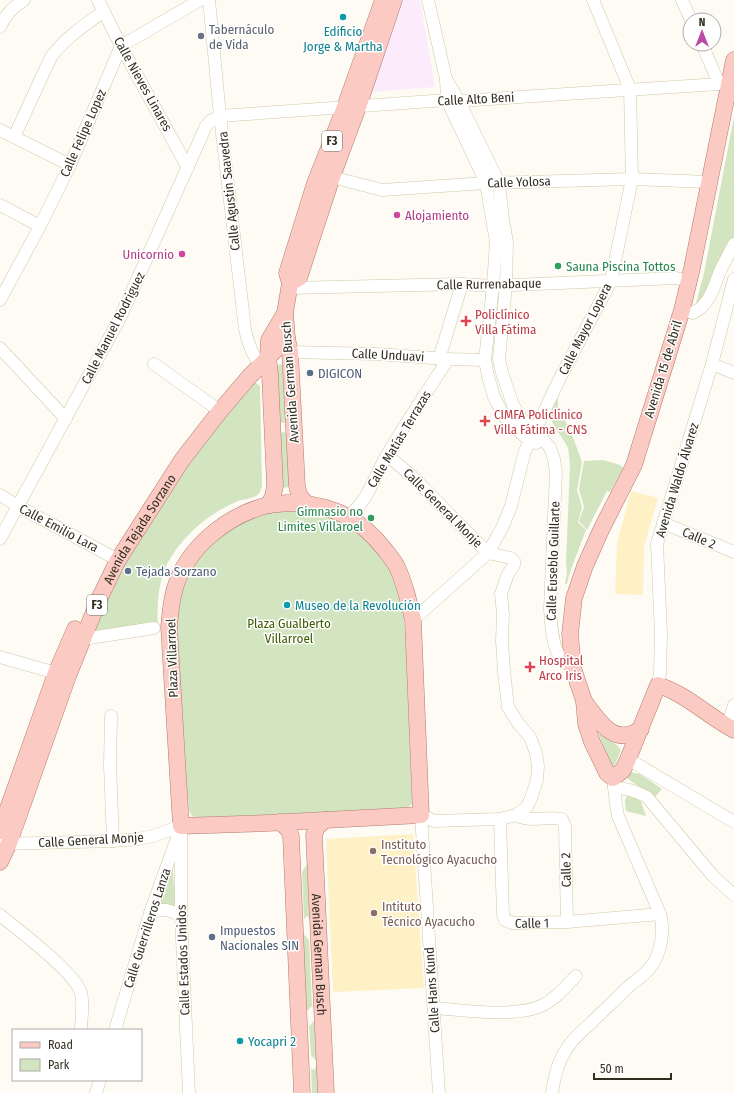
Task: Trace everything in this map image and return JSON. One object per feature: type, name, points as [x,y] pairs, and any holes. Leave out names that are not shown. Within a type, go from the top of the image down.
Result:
[{"type":"main road","name":"F3","points":[[290,285],[299,278],[332,177],[383,0]]},
{"type":"main road","name":"F3","points":[[284,312],[290,285],[288,273],[315,183],[352,107],[394,0]]},
{"type":"main road","name":"Avenida 15 de Abril","points":[[574,668],[570,634],[574,598],[585,566],[601,530],[634,465],[682,310],[709,182],[725,82],[734,60]]},
{"type":"main road","name":"Avenida German Busch","points":[[268,505],[274,496],[275,486],[272,428],[263,363],[269,340],[284,312]]},
{"type":"main road","name":"Avenida German Busch","points":[[284,312],[289,345],[297,486],[299,495],[306,503]]},
{"type":"main road","name":"Avenida Tejada Sorzano","points":[[0,862],[3,839],[62,675],[89,594],[113,557],[168,463],[216,408],[263,363],[289,345]]},
{"type":"main road","points":[[272,428],[294,427]]},
{"type":"main road","name":"Plaza Villarroel","points":[[181,826],[169,627],[175,586],[185,566],[194,553],[213,533],[242,514],[268,505],[287,503],[306,503],[348,516],[361,525],[379,542],[397,566],[406,592],[413,620],[421,815]]},
{"type":"main road","name":"Avenida Tejada Sorzano","points":[[62,675],[82,638],[100,597],[113,557]]},
{"type":"main road","points":[[574,668],[584,701],[586,724],[592,742],[607,774],[613,783],[623,770],[642,729],[658,685],[682,696],[730,728]]},
{"type":"main road","points":[[584,701],[603,725],[616,734],[628,735],[642,729]]},
{"type":"main road","points":[[181,826],[421,815]]},
{"type":"main road","name":"Avenida German Busch","points":[[325,820],[317,827],[314,835],[326,1093]]},
{"type":"main road","name":"Avenida German Busch","points":[[280,822],[288,829],[291,836],[302,1093]]},
{"type":"street","points":[[0,27],[14,6],[24,0]]},
{"type":"street","name":"Calle Nieves Linares","points":[[98,0],[121,46],[188,168]]},
{"type":"street","points":[[121,46],[200,0]]},
{"type":"street","name":"Calle Agustin Saavedra","points":[[209,0],[220,116],[245,329],[248,342],[263,363]]},
{"type":"street","points":[[428,0],[446,79],[453,101],[486,183],[496,242],[485,360],[488,376],[494,397],[504,416],[515,428],[532,435]]},
{"type":"street","name":"Calle Mayor Lopera","points":[[413,620],[488,553],[503,526],[511,506],[532,435],[611,280],[632,179],[630,89],[593,0]]},
{"type":"street","points":[[682,0],[687,12]]},
{"type":"street","points":[[14,136],[51,57],[59,46],[67,39],[104,11]]},
{"type":"street","name":"Calle Felipe Lopez","points":[[0,300],[40,226],[70,165],[121,46]]},
{"type":"street","points":[[707,52],[725,82]]},
{"type":"street","name":"Calle Alto Beni","points":[[220,116],[725,82]]},
{"type":"street","points":[[453,101],[499,183],[507,242],[506,285],[499,359],[502,373],[513,405],[532,435]]},
{"type":"street","name":"Calle Manuel Rodriguez","points":[[0,539],[120,318],[206,126],[212,120],[220,116]]},
{"type":"street","points":[[0,130],[70,165]]},
{"type":"street","name":"Calle Yolosa","points":[[332,177],[382,190],[486,183],[632,179],[709,182]]},
{"type":"street","points":[[0,205],[40,226]]},
{"type":"street","points":[[682,310],[693,312],[704,306],[712,293],[721,269],[734,244]]},
{"type":"street","name":"Calle Rurrenabaque","points":[[290,285],[462,284],[493,286],[676,278],[689,281]]},
{"type":"street","name":"Avenida Waldo Álvarez","points":[[658,685],[660,673],[661,634],[657,544],[712,364],[734,279]]},
{"type":"street","name":"Calle Matías Terrazas","points":[[348,516],[355,512],[363,500],[386,455],[444,359],[462,284]]},
{"type":"street","name":"Calle Unduavi","points":[[289,345],[376,354],[444,359],[485,360]]},
{"type":"street","points":[[0,348],[66,419]]},
{"type":"street","points":[[154,364],[216,408]]},
{"type":"street","points":[[712,364],[734,373]]},
{"type":"street","name":"Calle Euseblo Guillarte","points":[[532,435],[550,448],[554,459],[556,472],[550,609],[551,624],[554,643],[560,658],[574,668]]},
{"type":"street","name":"Calle General Monje","points":[[386,455],[413,477],[488,553],[511,558],[514,561],[514,565],[508,574],[501,594],[503,614],[502,641],[508,707],[518,723],[530,737],[536,753],[538,766],[537,780],[530,801],[526,808],[516,815]]},
{"type":"street","name":"Calle Emilio Lara","points":[[0,494],[18,506],[113,557]]},
{"type":"street","name":"Calle 2","points":[[663,523],[734,552]]},
{"type":"street","points":[[82,638],[154,628]]},
{"type":"street","points":[[0,657],[62,675]]},
{"type":"street","points":[[730,728],[730,718],[734,705]]},
{"type":"street","points":[[111,716],[110,765],[113,841]]},
{"type":"street","points":[[628,759],[734,822]]},
{"type":"street","points":[[613,783],[636,791],[647,797],[713,876],[734,896]]},
{"type":"street","points":[[552,1093],[555,1075],[566,1049],[575,1038],[650,968],[662,939],[663,924],[660,914],[618,816],[613,783]]},
{"type":"street","points":[[421,815],[434,820],[500,819],[516,815]]},
{"type":"street","name":"Calle Hans Kund","points":[[421,815],[439,1093]]},
{"type":"street","name":"Calle 2","points":[[516,815],[521,818],[530,819],[554,817],[562,819],[565,826],[567,922]]},
{"type":"street","name":"Calle 1","points":[[500,819],[503,914],[505,920],[512,923],[567,922],[660,914]]},
{"type":"street","name":"Calle General Monje","points":[[3,839],[113,841],[153,836],[181,826]]},
{"type":"street","name":"Calle Guerrilleros Lanza","points":[[115,1029],[150,913],[181,826]]},
{"type":"street","name":"Calle Estados Unidos","points":[[181,826],[181,916],[189,1093]]},
{"type":"street","points":[[150,913],[165,909],[181,916]]},
{"type":"street","points":[[0,915],[74,979],[82,995],[81,1029]]},
{"type":"street","points":[[434,1008],[510,1012],[524,1011],[542,1006],[555,998],[576,976]]},
{"type":"street","points":[[96,1093],[100,1081]]},
{"type":"shaded area","points":[[401,0],[420,0],[435,87],[372,92]]},
{"type":"shaded area","points":[[631,491],[658,498],[644,547],[643,595],[615,594],[617,544]]},
{"type":"shaded area","name":"Intituto Técnico Ayacucho","points":[[413,834],[424,988],[333,992],[326,839]]},
{"type":"green space","points":[[734,117],[734,237],[728,247],[712,285],[695,307],[704,273]]},
{"type":"green space","points":[[280,364],[283,365],[286,422],[283,423],[279,422],[277,366]]},
{"type":"green space","points":[[253,383],[260,386],[262,485],[259,493],[254,497],[238,501],[213,514],[195,528],[179,545],[167,564],[161,581],[158,603],[158,632],[86,643],[117,573],[188,464]]},
{"type":"green space","points":[[558,398],[558,408],[570,429],[582,462],[577,490],[582,507],[578,522],[586,530],[567,584],[565,584],[567,573],[566,563],[570,464],[566,443],[553,424],[550,414],[553,405]]},
{"type":"green space","points":[[280,433],[287,433],[289,486],[286,488],[282,487]]},
{"type":"green space","points":[[603,460],[620,465],[623,468],[610,492],[607,491],[587,530],[579,521],[584,507],[579,489],[584,461]]},
{"type":"green space","name":"Plaza Gualberto Villarroel","points":[[295,511],[322,515],[337,520],[352,528],[368,540],[387,563],[403,603],[412,803],[397,815],[195,818],[189,810],[172,629],[179,588],[203,549],[236,525],[271,512]]},
{"type":"green space","points":[[601,733],[617,745],[621,750],[615,765],[611,765],[599,735]]},
{"type":"green space","points":[[630,772],[640,774],[662,789],[654,798],[627,778]]},
{"type":"green space","points":[[628,794],[640,799],[646,816],[626,811],[625,800]]},
{"type":"green space","points":[[309,861],[311,919],[307,916],[304,919],[302,872]]},
{"type":"green space","points":[[172,862],[176,909],[158,906]]},
{"type":"green space","points":[[301,931],[309,940],[312,1006],[307,1011],[305,1007]]},
{"type":"green space","points":[[314,1021],[316,1025],[318,1063],[311,1055],[309,1026]]},
{"type":"green space","points":[[318,1064],[320,1093],[312,1093],[311,1068],[314,1070]]},
{"type":"place","name":"Edificio Jorge & Martha","points":[[343,17]]},
{"type":"place","name":"Tabernáculo de Vida","points":[[201,36]]},
{"type":"place","name":"Alojamiento","points":[[397,215]]},
{"type":"place","name":"Unicornio","points":[[182,254]]},
{"type":"place","name":"Sauna Piscina Tottos","points":[[558,266]]},
{"type":"place","name":"Policlínico Villa Fátima","points":[[466,321]]},
{"type":"place","name":"DIGICON","points":[[310,373]]},
{"type":"place","name":"CIMFA Policlínico Villa Fátima - CNS","points":[[485,421]]},
{"type":"place","name":"Gimnasio no Limites Villaroel","points":[[371,518]]},
{"type":"place","name":"Tejada Sorzano","points":[[128,571]]},
{"type":"place","name":"Museo de la Revolución","points":[[287,605]]},
{"type":"place","name":"Hospital Arco Iris","points":[[530,667]]},
{"type":"place","name":"Instituto Tecnológico Ayacucho","points":[[373,851]]},
{"type":"place","name":"Intituto Técnico Ayacucho","points":[[374,913]]},
{"type":"place","name":"Impuestos Nacionales SIN","points":[[212,937]]},
{"type":"place","name":"Yocapri 2","points":[[240,1041]]}]
